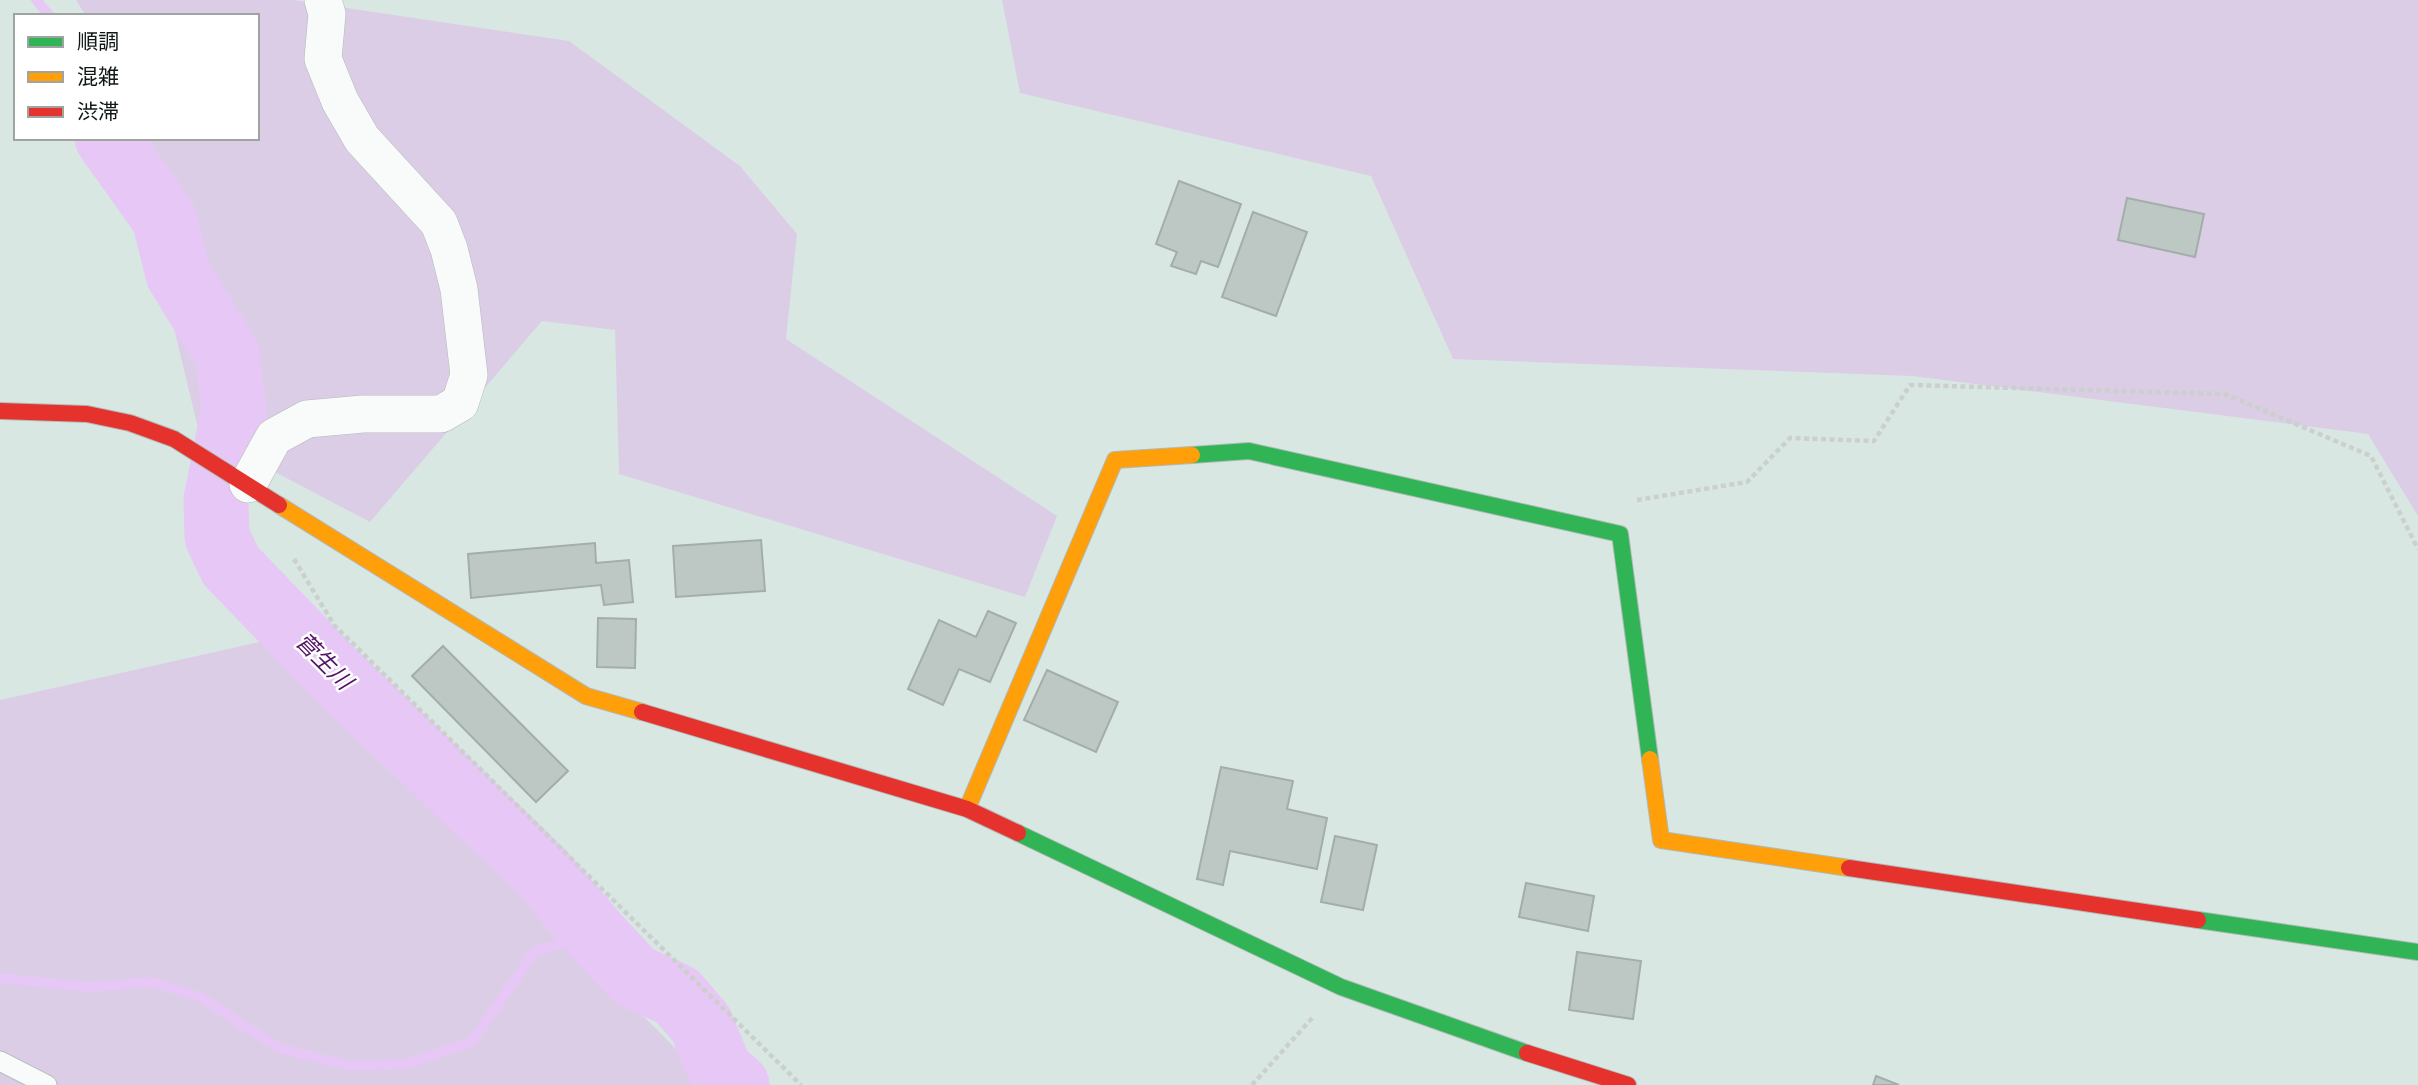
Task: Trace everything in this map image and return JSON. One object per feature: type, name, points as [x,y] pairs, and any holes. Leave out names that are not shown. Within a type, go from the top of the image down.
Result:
[{"type":"street","points":[[248,484],[274,437],[307,419],[363,414],[441,414],[460,403],[469,375],[459,289],[439,223],[362,139],[340,101],[323,59],[327,14],[323,0]]},
{"type":"street","points":[[0,411],[87,414],[130,423],[174,439],[586,695],[967,808],[1341,987],[1487,1040],[1628,1085]]},
{"type":"street","points":[[967,808],[1115,460],[1249,451],[1620,534],[1661,839],[2418,952]]},
{"type":"lane","points":[[0,1061],[47,1085]]},
{"type":"path","points":[[1620,534],[1622,502],[1747,482],[1790,438],[1874,441],[1910,385],[2225,394],[2371,456],[2418,549]]},
{"type":"path","points":[[291,554],[334,625],[801,1085]]},
{"type":"path","points":[[1252,1085],[1341,987]]},
{"type":"shaded area","points":[[76,0],[293,0],[569,41],[740,166],[797,234],[786,339],[1057,516],[1025,597],[619,474],[615,330],[542,321],[370,522],[199,432],[128,140],[259,140],[259,14],[85,14]]},
{"type":"shaded area","points":[[1002,0],[2418,0],[2418,516],[2368,434],[1912,376],[1453,359],[1371,176],[1020,93]]},
{"type":"shaded area","points":[[268,640],[712,1085],[0,1085],[0,700]]},
{"type":"building","points":[[1179,181],[1241,204],[1218,267],[1201,261],[1196,274],[1171,266],[1177,252],[1156,244]]},
{"type":"building","points":[[2127,198],[2204,214],[2195,257],[2118,240]]},
{"type":"building","points":[[1253,212],[1307,232],[1276,316],[1222,297]]},
{"type":"building","points":[[761,540],[765,591],[676,597],[673,546]]},
{"type":"building","points":[[595,543],[596,563],[629,560],[633,602],[604,605],[601,585],[471,598],[468,554]]},
{"type":"building","points":[[988,611],[1016,623],[990,682],[959,669],[943,705],[908,689],[939,620],[976,637]]},
{"type":"building","points":[[598,618],[636,619],[635,668],[597,667]]},
{"type":"building","points":[[443,646],[568,771],[536,802],[412,676]]},
{"type":"building","points":[[1047,670],[1118,702],[1096,752],[1024,720]]},
{"type":"building","points":[[1221,767],[1293,781],[1287,809],[1327,818],[1317,869],[1230,851],[1223,885],[1197,879]]},
{"type":"building","points":[[1335,836],[1377,845],[1363,910],[1321,902]]},
{"type":"building","points":[[1526,883],[1594,896],[1588,931],[1519,917]]},
{"type":"building","points":[[1577,952],[1641,961],[1633,1019],[1569,1010]]},
{"type":"building","points":[[1876,1076],[1899,1085],[1873,1085]]},
{"type":"waterway","points":[[36,0],[48,14]]},
{"type":"waterway","name":"菅生川","points":[[108,140],[164,218],[178,274],[227,354],[234,409],[216,500],[217,537],[231,566],[333,672],[541,871],[634,976],[677,996],[701,1024],[720,1070],[737,1085]]},
{"type":"waterway","points":[[0,978],[89,987],[152,982],[200,997],[279,1048],[345,1065],[406,1064],[472,1042],[535,951],[595,934]]},
{"type":"traffic: fast","points":[[1192,455],[1249,451],[1620,534],[1650,759]]},
{"type":"traffic: fast","points":[[1018,833],[1341,987],[1527,1053]]},
{"type":"traffic: fast","points":[[2198,920],[2418,952]]},
{"type":"traffic: slow","points":[[967,809],[1115,460],[1192,455]]},
{"type":"traffic: slow","points":[[279,505],[586,696],[642,712]]},
{"type":"traffic: slow","points":[[1650,759],[1661,840],[1849,868]]},
{"type":"traffic: jam","points":[[0,411],[87,414],[130,423],[174,439],[279,505]]},
{"type":"traffic: jam","points":[[642,712],[967,809],[1018,833]]},
{"type":"traffic: jam","points":[[1849,868],[2198,920]]},
{"type":"traffic: jam","points":[[1527,1053],[1628,1085]]}]
